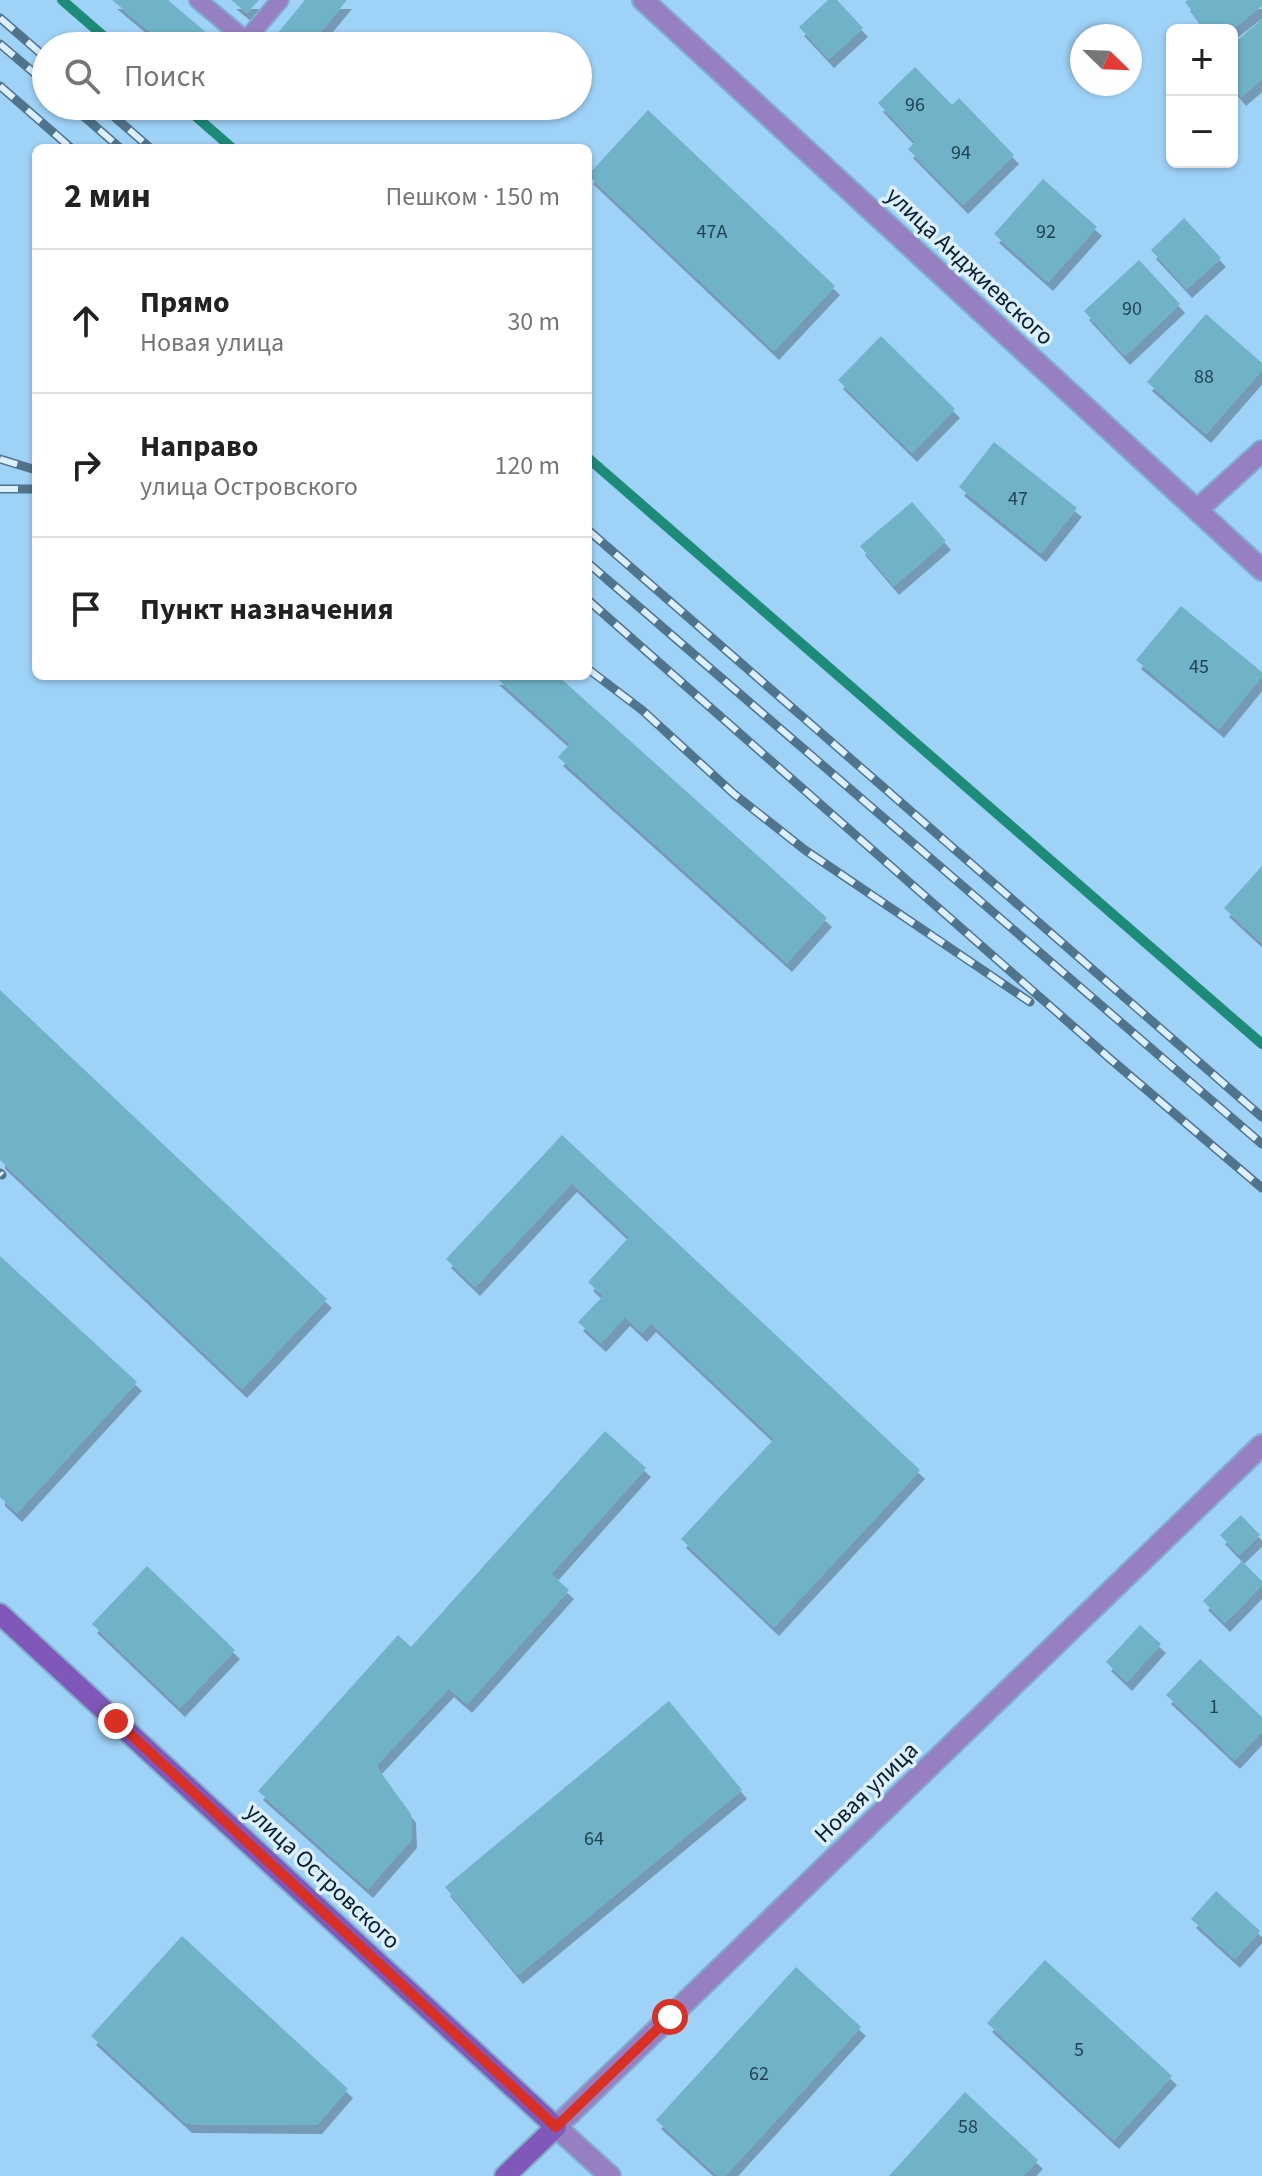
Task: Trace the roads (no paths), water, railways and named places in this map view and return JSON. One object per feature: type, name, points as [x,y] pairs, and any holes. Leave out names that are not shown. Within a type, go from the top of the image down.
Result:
[{"type":"street","name":"улица Анджиевского","points":[[643,0],[1262,570]]},
{"type":"street","points":[[1197,510],[1262,451]]},
{"type":"street","name":"Новая улица","points":[[505,2176],[1262,1445]]},
{"type":"street","name":"улица Островского","points":[[0,1614],[610,2176]]},
{"type":"lane","points":[[198,0],[236,32]]},
{"type":"lane","points":[[253,32],[280,0]]},
{"type":"waterway","points":[[62,0],[99,32]]},
{"type":"waterway","points":[[200,120],[227,144]]},
{"type":"waterway","points":[[592,461],[1262,1044]]},
{"type":"railway","points":[[0,18],[32,46]]},
{"type":"railway","points":[[0,44],[32,71]]},
{"type":"railway","points":[[0,86],[32,114]]},
{"type":"railway","points":[[39,120],[66,144]]},
{"type":"railway","points":[[88,120],[115,144]]},
{"type":"railway","points":[[118,120],[145,144]]},
{"type":"railway","points":[[0,459],[32,469]]},
{"type":"railway","points":[[0,489],[32,489]]},
{"type":"railway","points":[[592,533],[1262,1117]]},
{"type":"railway","points":[[592,566],[1262,1144]]},
{"type":"railway","points":[[592,604],[1108,1057],[1262,1188]]},
{"type":"railway","points":[[592,672],[642,710],[734,794],[805,850],[1030,1002]]}]
